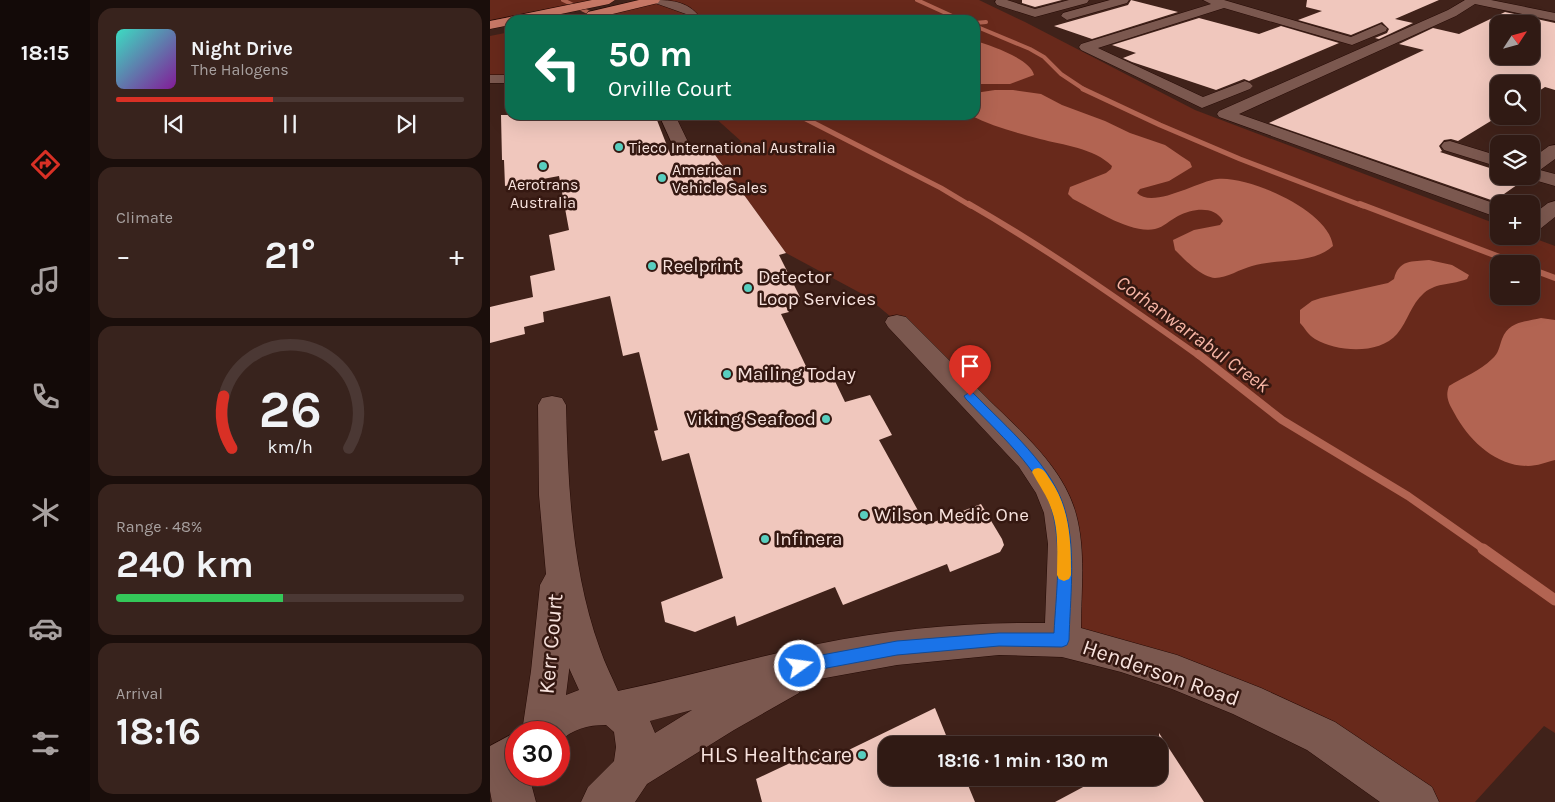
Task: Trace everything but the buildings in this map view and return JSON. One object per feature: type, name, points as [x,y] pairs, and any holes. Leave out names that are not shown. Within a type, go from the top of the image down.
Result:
[{"type":"highway","points":[[541,15],[610,0]]},
{"type":"highway","points":[[592,15],[654,0]]},
{"type":"highway","points":[[490,25],[505,22]]},
{"type":"highway","points":[[490,36],[505,33]]},
{"type":"street","points":[[659,0],[690,12],[692,15]]},
{"type":"street","points":[[1001,2],[1036,13],[1083,0]]},
{"type":"street","points":[[1043,23],[1123,0]]},
{"type":"street","points":[[1209,0],[1352,41],[1396,22]]},
{"type":"street","points":[[1490,209],[1225,114],[1452,13],[1473,0],[1555,17]]},
{"type":"street","points":[[1521,0],[1555,7]]},
{"type":"street","points":[[1229,5],[1086,47],[1202,103],[1255,82]]},
{"type":"street","points":[[1270,18],[1296,9]]},
{"type":"street","points":[[669,120],[680,144]]},
{"type":"street","points":[[1450,146],[1490,159]]},
{"type":"street","points":[[1540,161],[1555,150]]},
{"type":"street","points":[[1540,176],[1555,180]]},
{"type":"street","points":[[1540,218],[1555,207]]},
{"type":"street","points":[[1540,227],[1555,233]]},
{"type":"street","points":[[897,322],[1030,460],[1048,486],[1059,512],[1064,540],[1062,640]]},
{"type":"street","name":"Kerr Court","points":[[552,405],[552,440],[560,558],[579,644],[612,708],[632,722],[638,743],[620,790]]},
{"type":"street","name":"Kerr Court","points":[[537,721],[550,671],[560,558]]},
{"type":"street","name":"Henderson Road","points":[[555,721],[571,711],[590,706],[612,708],[819,661],[897,648],[985,640],[1062,640],[1121,655],[1177,673],[1247,701],[1321,736],[1418,802]]},
{"type":"street","name":"Henderson Road","points":[[620,790],[720,716],[819,661]]},
{"type":"street","points":[[490,770],[505,759]]},
{"type":"street","points":[[512,786],[514,802]]},
{"type":"shaded area","points":[[490,0],[609,0],[538,15],[505,15],[505,22],[490,25]]},
{"type":"shaded area","points":[[654,0],[979,0],[1195,110],[1490,222],[1490,245],[1540,245],[1540,240],[1555,246],[1555,733],[1544,726],[1475,802],[1417,802],[1372,771],[1062,640],[1059,512],[897,322],[866,296],[786,253],[710,148],[742,142],[718,120],[980,120],[980,15],[590,15]]},
{"type":"shaded area","points":[[505,33],[505,79],[490,79],[490,36]]},
{"type":"shaded area","points":[[980,43],[1018,58],[1031,69],[1034,75],[1010,84],[980,84]]},
{"type":"shaded area","points":[[1013,90],[1041,94],[1062,105],[1105,121],[1130,133],[1165,145],[1190,162],[1192,167],[1169,181],[1140,189],[1137,193],[1144,197],[1164,196],[1217,179],[1231,179],[1248,183],[1267,189],[1303,208],[1318,220],[1328,233],[1333,246],[1325,252],[1305,259],[1262,264],[1247,267],[1220,278],[1210,277],[1193,267],[1175,250],[1173,240],[1194,230],[1220,225],[1223,221],[1219,216],[1214,212],[1196,210],[1178,216],[1158,228],[1145,230],[1113,220],[1073,199],[1068,194],[1070,187],[1106,173],[1112,166],[1105,160],[1087,151],[1013,132],[980,120],[980,92]]},
{"type":"shaded area","points":[[1429,260],[1452,265],[1469,275],[1467,279],[1462,281],[1440,285],[1424,293],[1416,302],[1397,334],[1389,341],[1369,348],[1346,349],[1335,347],[1313,337],[1300,323],[1300,310],[1312,301],[1388,283],[1394,279],[1399,268],[1403,265]]},
{"type":"shaded area","points":[[1541,318],[1555,320],[1555,460],[1531,466],[1517,465],[1506,462],[1486,451],[1470,436],[1457,418],[1447,395],[1449,386],[1482,367],[1494,357],[1505,333],[1509,329],[1518,323]]},
{"type":"waterway","name":"Corhanwarrabul Creek","points":[[563,0],[594,15]]},
{"type":"waterway","points":[[917,0],[950,15]]},
{"type":"waterway","points":[[980,23],[986,22]]},
{"type":"waterway","points":[[980,28],[1030,49],[1044,57],[1061,74],[1085,90]]},
{"type":"waterway","points":[[1085,90],[1160,125],[1240,159],[1363,206]]},
{"type":"waterway","name":"Corhanwarrabul Creek","points":[[808,120],[941,188],[971,206]]},
{"type":"waterway","name":"Corhanwarrabul Creek","points":[[969,204],[1057,258],[1199,356]]},
{"type":"waterway","points":[[1360,204],[1494,255]]},
{"type":"waterway","points":[[1540,272],[1555,278]]},
{"type":"waterway","name":"Corhanwarrabul Creek","points":[[1198,354],[1282,420],[1408,496],[1485,550]]},
{"type":"waterway","name":"Corhanwarrabul Creek","points":[[1483,549],[1555,600]]},
{"type":"slow traffic","points":[[1038,472],[1048,486],[1059,512],[1064,540],[1064,575]]},
{"type":"place","name":"Tieco International Australia","points":[[619,147]]},
{"type":"place","name":"Aerotrans Australia","points":[[543,166]]},
{"type":"place","name":"American Vehicle Sales","points":[[662,178]]},
{"type":"place","name":"Reelprint","points":[[652,266]]},
{"type":"place","name":"Detector Loop Services","points":[[748,288]]},
{"type":"place","name":"Mailing Today","points":[[727,374]]},
{"type":"place","name":"Viking Seafood","points":[[826,419]]},
{"type":"place","name":"Wilson Medic One","points":[[864,515]]},
{"type":"place","name":"Infinera","points":[[765,539]]},
{"type":"place","name":"HLS Healthcare","points":[[862,755]]},
{"type":"route","points":[[800,666],[897,648],[999,639],[1062,640],[1064,540],[1059,512],[1048,486],[1030,460],[970,396]]}]
